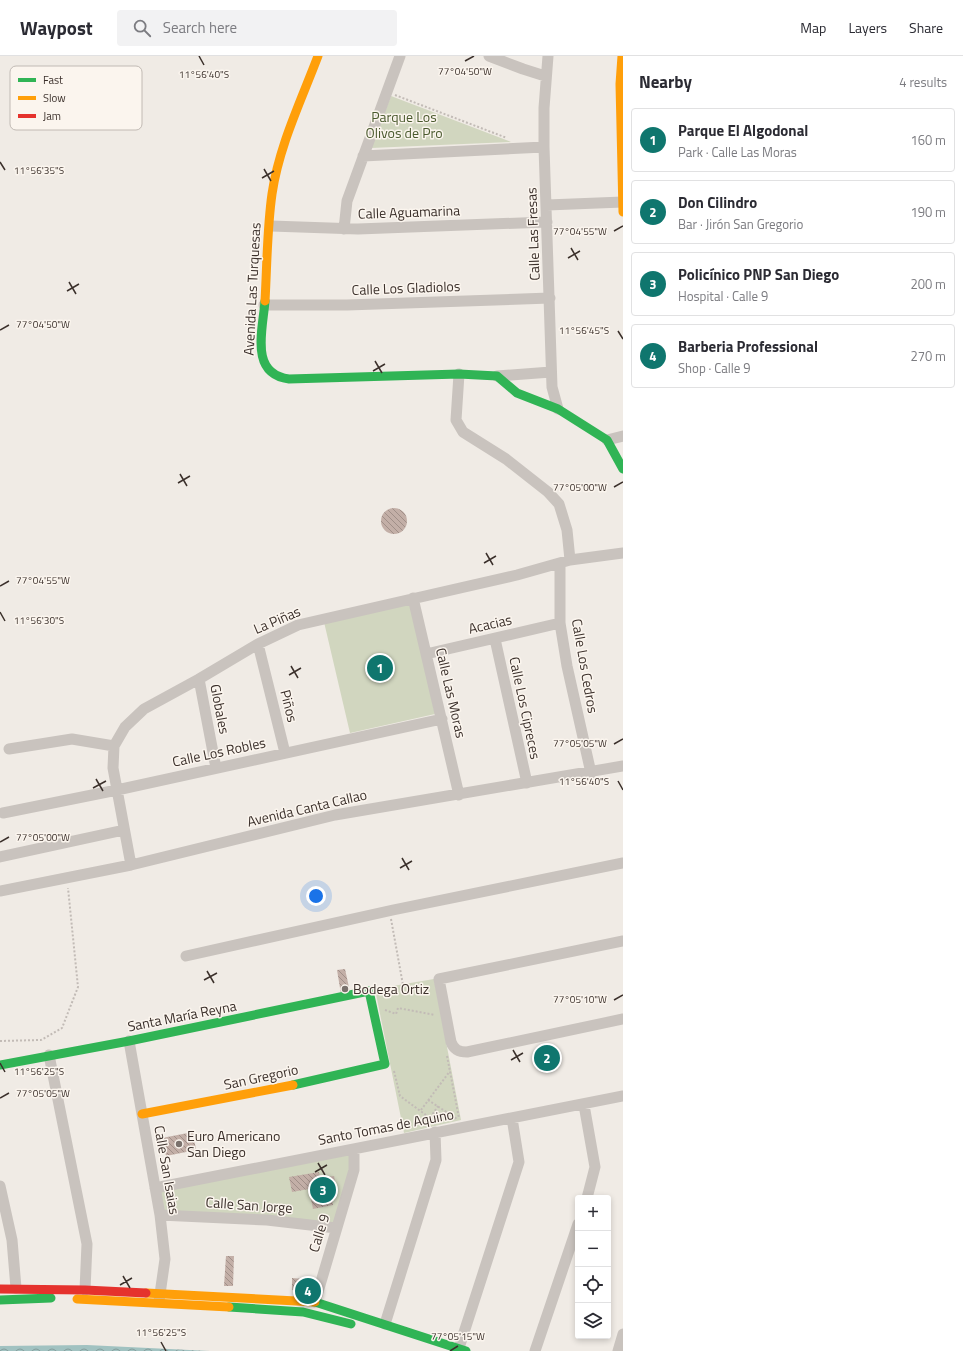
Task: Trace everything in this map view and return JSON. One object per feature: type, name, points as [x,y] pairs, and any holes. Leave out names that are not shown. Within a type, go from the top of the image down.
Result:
[{"type":"street","name":"Avenida Las Turquesas","points":[[318,56],[281,152],[272,195],[261,357],[267,370],[273,376],[281,378],[459,374],[496,376],[551,372]]},
{"type":"street","points":[[344,229],[347,201],[400,56]]},
{"type":"street","points":[[489,56],[523,70],[545,76]]},
{"type":"street","name":"Calle Las Fresas","points":[[548,56],[545,76],[544,147],[550,298],[551,372],[553,397],[558,409]]},
{"type":"street","points":[[622,56],[620,84],[623,212]]},
{"type":"street","points":[[363,156],[544,147]]},
{"type":"street","points":[[547,205],[622,202]]},
{"type":"street","name":"Calle Aguamarina","points":[[271,226],[344,229],[547,222]]},
{"type":"street","name":"Calle Los Gladiolos","points":[[264,305],[340,305],[550,298]]},
{"type":"street","name":"Calle Los Cedros","points":[[459,374],[456,420],[458,427],[463,432],[506,459],[548,492],[559,504],[568,530],[560,624],[567,666],[591,773]]},
{"type":"street","points":[[496,376],[517,393],[558,409],[607,440],[623,469]]},
{"type":"street","points":[[607,440],[623,436]]},
{"type":"street","name":"La Piñas","points":[[131,865],[113,768],[114,746],[125,727],[144,708],[199,679],[258,644],[298,625],[565,562],[623,552]]},
{"type":"street","name":"Calle Las Moras","points":[[413,598],[459,795]]},
{"type":"street","name":"Acacias","points":[[426,654],[560,624]]},
{"type":"street","name":"Calle Los Cipreces","points":[[495,639],[527,783]]},
{"type":"street","name":"Piños","points":[[258,644],[285,753]]},
{"type":"street","name":"Globales","points":[[199,679],[216,768]]},
{"type":"street","name":"Calle Los Robles","points":[[3,813],[118,790],[442,719]]},
{"type":"street","points":[[9,749],[72,739],[114,746]]},
{"type":"street","name":"Avenida Canta Callao","points":[[0,891],[131,865],[335,815],[591,773],[623,766]]},
{"type":"street","points":[[0,857],[124,830]]},
{"type":"street","points":[[186,956],[390,911],[623,863]]},
{"type":"street","points":[[623,942],[439,979],[451,1042],[455,1048],[467,1052],[623,1019]]},
{"type":"street","name":"Santa María Reyna","points":[[0,1065],[130,1041],[369,991],[373,1006]]},
{"type":"street","name":"San Gregorio","points":[[142,1114],[268,1090],[385,1064],[373,1006]]},
{"type":"street","name":"Calle San Isaias","points":[[130,1041],[160,1215],[165,1259],[160,1299]]},
{"type":"street","points":[[49,1056],[87,1244],[85,1290]]},
{"type":"street","name":"Santo Tomas de Aquino","points":[[155,1188],[435,1132],[584,1105],[623,1096]]},
{"type":"street","points":[[584,1105],[595,1167],[588,1195]]},
{"type":"street","points":[[0,1300],[55,1298],[314,1302],[461,1350],[519,1162],[512,1118]]},
{"type":"street","points":[[385,1324],[436,1160],[435,1132]]},
{"type":"street","name":"Calle 9","points":[[314,1302],[354,1170],[354,1149]]},
{"type":"street","points":[[0,1186],[12,1240],[16,1288]]},
{"type":"street","name":"Calle San Jorge","points":[[160,1215],[267,1220],[336,1228]]},
{"type":"street","points":[[535,1351],[576,1231]]},
{"type":"street","points":[[0,1289],[85,1290],[160,1299],[303,1312],[356,1325],[391,1337]]},
{"type":"street","points":[[618,1351],[623,1334]]},
{"type":"path","points":[[386,92],[510,139]]},
{"type":"path","points":[[0,1041],[42,1040],[62,1028],[78,987],[67,878]]},
{"type":"path","points":[[390,911],[403,985]]},
{"type":"path","points":[[373,1006],[396,1014],[398,1008],[439,1016]]},
{"type":"path","points":[[393,1070],[400,1096],[430,1118]]},
{"type":"path","points":[[421,1110],[450,1071]]},
{"type":"path","points":[[428,1100],[456,1118]]},
{"type":"path","points":[[428,1121],[438,1106]]},
{"type":"green space","name":"Parque Los Olivos de Pro","points":[[391,96],[511,142],[371,148]]},
{"type":"green space","points":[[410,603],[435,714],[350,733],[324,622]]},
{"type":"green space","points":[[434,979],[461,1120],[404,1133],[375,989]]},
{"type":"green space","points":[[351,1153],[350,1170],[335,1224],[163,1213],[159,1190]]},
{"type":"water","points":[[87,1345],[210,1351],[0,1351],[0,1346]]},
{"type":"building","points":[[394,508],[403,512],[407,521],[403,530],[394,534],[385,530],[381,521],[385,512]]},
{"type":"building","points":[[345,969],[350,992],[341,994],[337,970]]},
{"type":"building","points":[[548,1044],[554,1070],[547,1072],[541,1045]]},
{"type":"building","name":"Euro Americano San Diego","points":[[193,1132],[196,1150],[166,1156],[162,1138]]},
{"type":"building","points":[[319,1172],[320,1178],[334,1176],[337,1192],[331,1193],[333,1205],[313,1209],[309,1189],[292,1192],[289,1177]]},
{"type":"building","points":[[226,1256],[234,1256],[233,1286],[224,1286]]},
{"type":"building","points":[[292,1278],[314,1280],[311,1291],[307,1293],[292,1290]]},
{"type":"traffic: fast","points":[[265,301],[261,349],[263,360],[268,369],[276,375],[289,379],[459,374],[497,376],[517,393],[558,409],[607,440],[623,469]]},
{"type":"traffic: fast","points":[[0,1065],[129,1041],[369,991],[385,1064],[293,1085]]},
{"type":"traffic: fast","points":[[0,1300],[51,1298]]},
{"type":"traffic: fast","points":[[315,1302],[466,1351]]},
{"type":"traffic: fast","points":[[229,1307],[303,1312],[351,1324]]},
{"type":"traffic: slow","points":[[265,301],[269,221],[275,176],[291,124],[318,56]]},
{"type":"traffic: slow","points":[[622,56],[620,84],[623,212]]},
{"type":"traffic: slow","points":[[142,1114],[293,1085]]},
{"type":"traffic: slow","points":[[146,1293],[315,1302]]},
{"type":"traffic: slow","points":[[77,1299],[229,1307]]},
{"type":"traffic: jam","points":[[0,1289],[85,1290],[146,1293]]},
{"type":"place","name":"Parque El Algodonal","points":[[380,668]]},
{"type":"place","name":"Bodega Ortiz","points":[[345,989]]},
{"type":"place","name":"Don Cilindro","points":[[547,1058]]},
{"type":"place","name":"Euro Americano San Diego","points":[[179,1144]]},
{"type":"place","name":"Policínico PNP San Diego","points":[[323,1190]]},
{"type":"place","name":"Barberia Professional","points":[[308,1291]]}]
